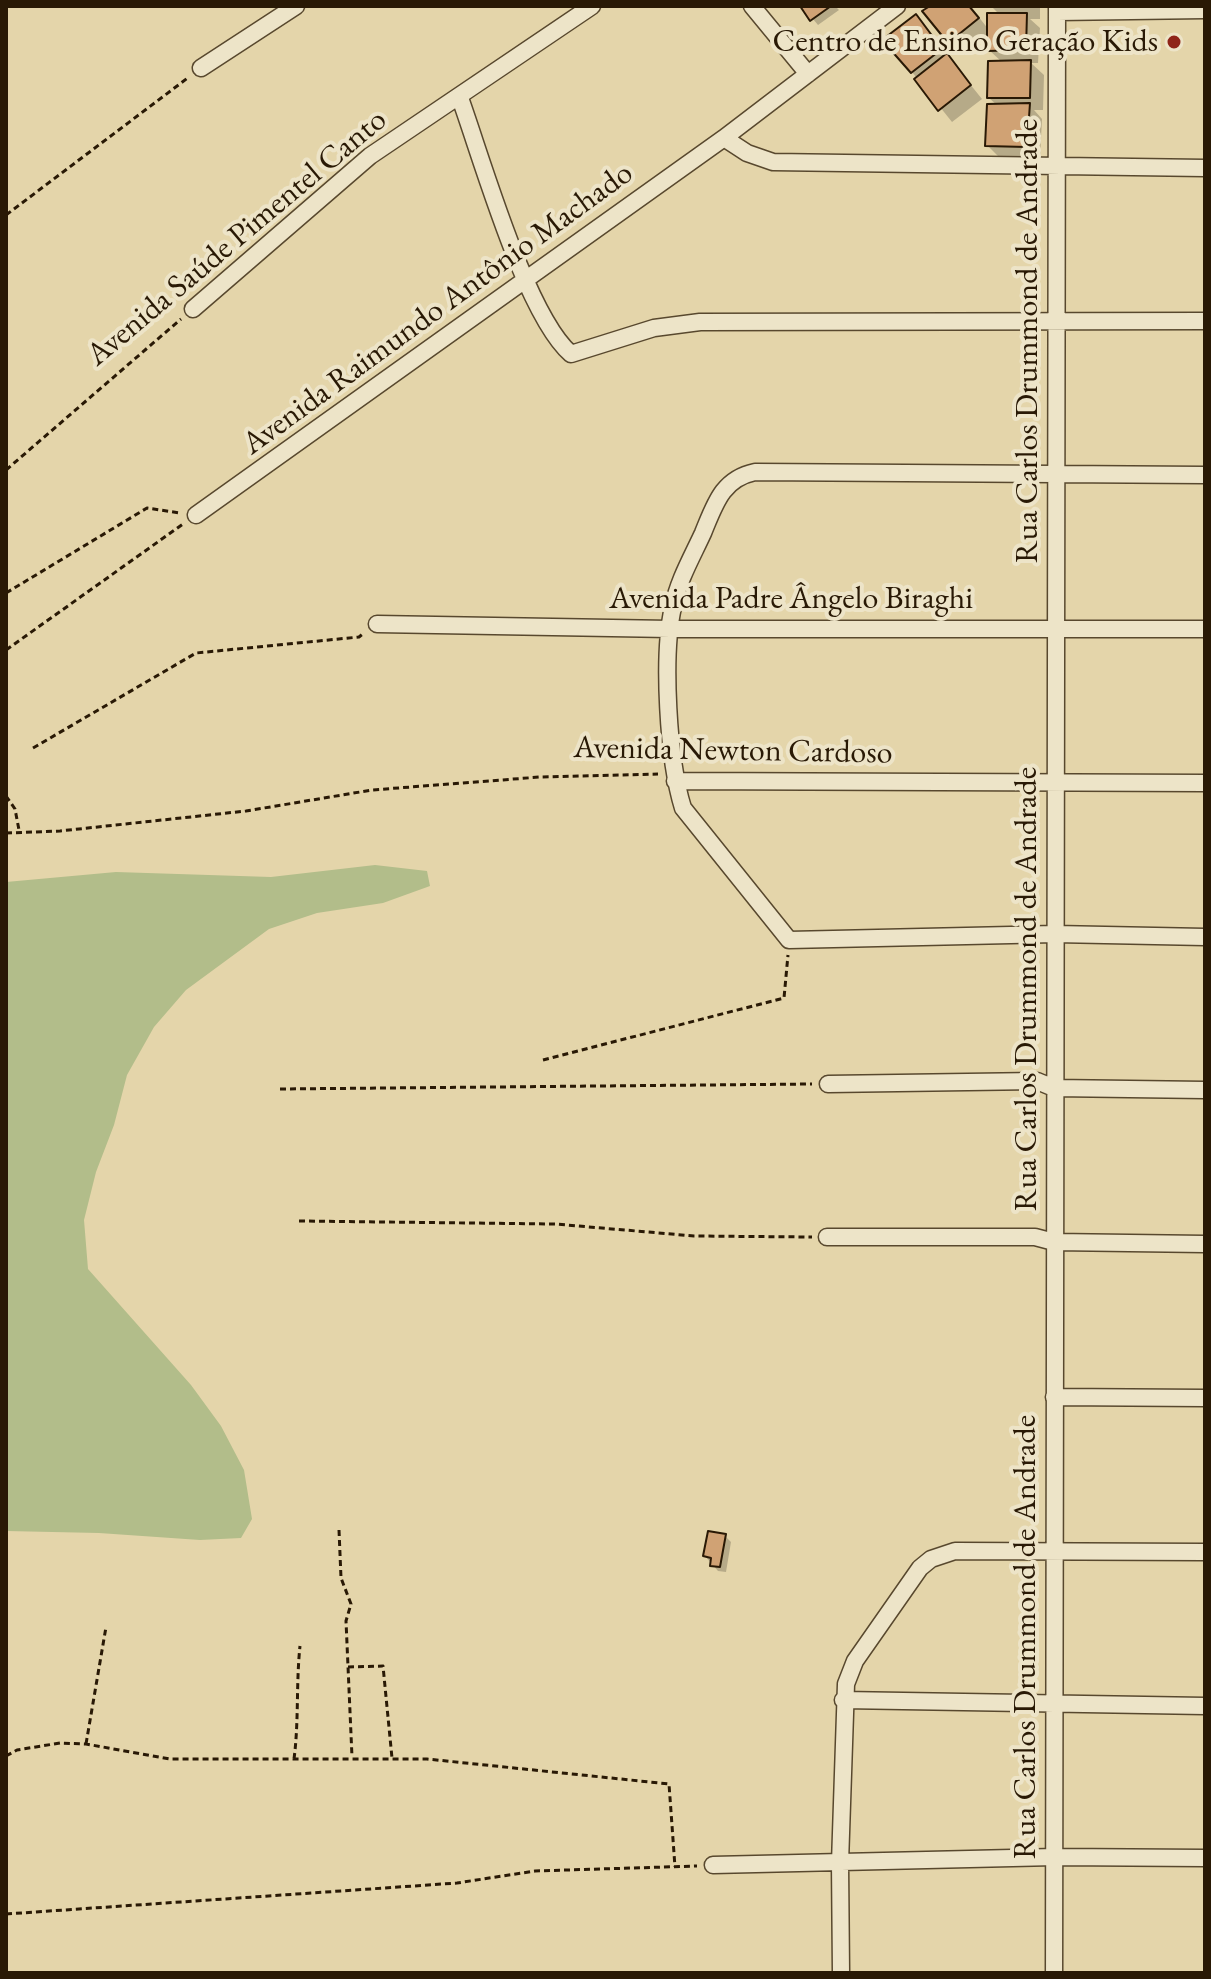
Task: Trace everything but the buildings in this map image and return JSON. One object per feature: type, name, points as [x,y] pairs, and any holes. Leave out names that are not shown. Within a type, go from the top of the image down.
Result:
[{"type":"street","points":[[201,68],[296,6]]},
{"type":"street","name":"Avenida Saúde Pimentel Canto","points":[[193,309],[370,156],[592,6]]},
{"type":"street","points":[[752,6],[808,74]]},
{"type":"street","name":"Avenida Raimundo Antônio Machado","points":[[196,515],[724,138],[897,6]]},
{"type":"street","points":[[1057,9],[1205,10]]},
{"type":"street","name":"Rua Carlos Drummond de Andrade","points":[[1054,1973],[1057,9]]},
{"type":"street","points":[[460,98],[526,281],[547,321],[574,355],[654,328],[690,322],[1205,321]]},
{"type":"street","points":[[724,138],[747,153],[773,162],[1205,168]]},
{"type":"street","points":[[1205,475],[755,472],[728,482],[714,506],[678,589],[670,629],[670,739],[675,781],[691,821],[789,940],[1055,934],[1205,937]]},
{"type":"street","name":"Avenida Padre Ângelo Biraghi","points":[[377,624],[670,629],[1205,629]]},
{"type":"street","name":"Avenida Newton Cardoso","points":[[675,781],[1205,783]]},
{"type":"street","points":[[828,1084],[1037,1081],[1054,1088],[1205,1090]]},
{"type":"street","points":[[827,1237],[1035,1237],[1054,1242],[1205,1244]]},
{"type":"street","points":[[1054,1397],[1205,1398]]},
{"type":"street","points":[[841,1973],[843,1700],[850,1669],[920,1568],[931,1559],[955,1551],[1205,1552]]},
{"type":"street","points":[[843,1700],[1055,1706],[1205,1706]]},
{"type":"street","points":[[713,1865],[1055,1857],[1205,1858]]},
{"type":"path","points":[[6,215],[201,68]]},
{"type":"path","name":"Avenida Saúde Pimentel Canto","points":[[6,470],[193,309]]},
{"type":"path","points":[[6,593],[147,508],[196,515]]},
{"type":"path","points":[[6,650],[196,515]]},
{"type":"path","points":[[33,748],[196,653],[359,637],[377,624]]},
{"type":"path","name":"Avenida Newton Cardoso","points":[[6,833],[19,830],[60,831],[262,807],[372,790],[540,777],[657,773],[675,781]]},
{"type":"path","points":[[6,796],[15,809],[19,830]]},
{"type":"path","points":[[543,1060],[784,998],[789,940]]},
{"type":"path","points":[[280,1089],[828,1084]]},
{"type":"path","points":[[299,1221],[555,1224],[694,1236],[827,1237]]},
{"type":"path","points":[[339,1530],[341,1578],[351,1604],[346,1621],[352,1757]]},
{"type":"path","points":[[86,1744],[106,1627]]},
{"type":"path","points":[[294,1759],[300,1704],[296,1684],[300,1646]]},
{"type":"path","points":[[348,1667],[383,1666],[392,1758]]},
{"type":"path","points":[[7,1755],[60,1743],[86,1744],[170,1759],[427,1759],[669,1784],[675,1867]]},
{"type":"path","points":[[6,1914],[457,1883],[535,1871],[713,1865]]},
{"type":"green space","points":[[375,865],[427,871],[430,886],[383,903],[317,913],[269,929],[186,990],[154,1027],[127,1075],[84,1220],[88,1269],[191,1385],[221,1426],[244,1470],[252,1519],[241,1538],[200,1540],[6,1531],[6,882],[116,872],[271,877]]},
{"type":"place","name":"Centro de Ensino Geração Kids","points":[[1174,42]]}]
